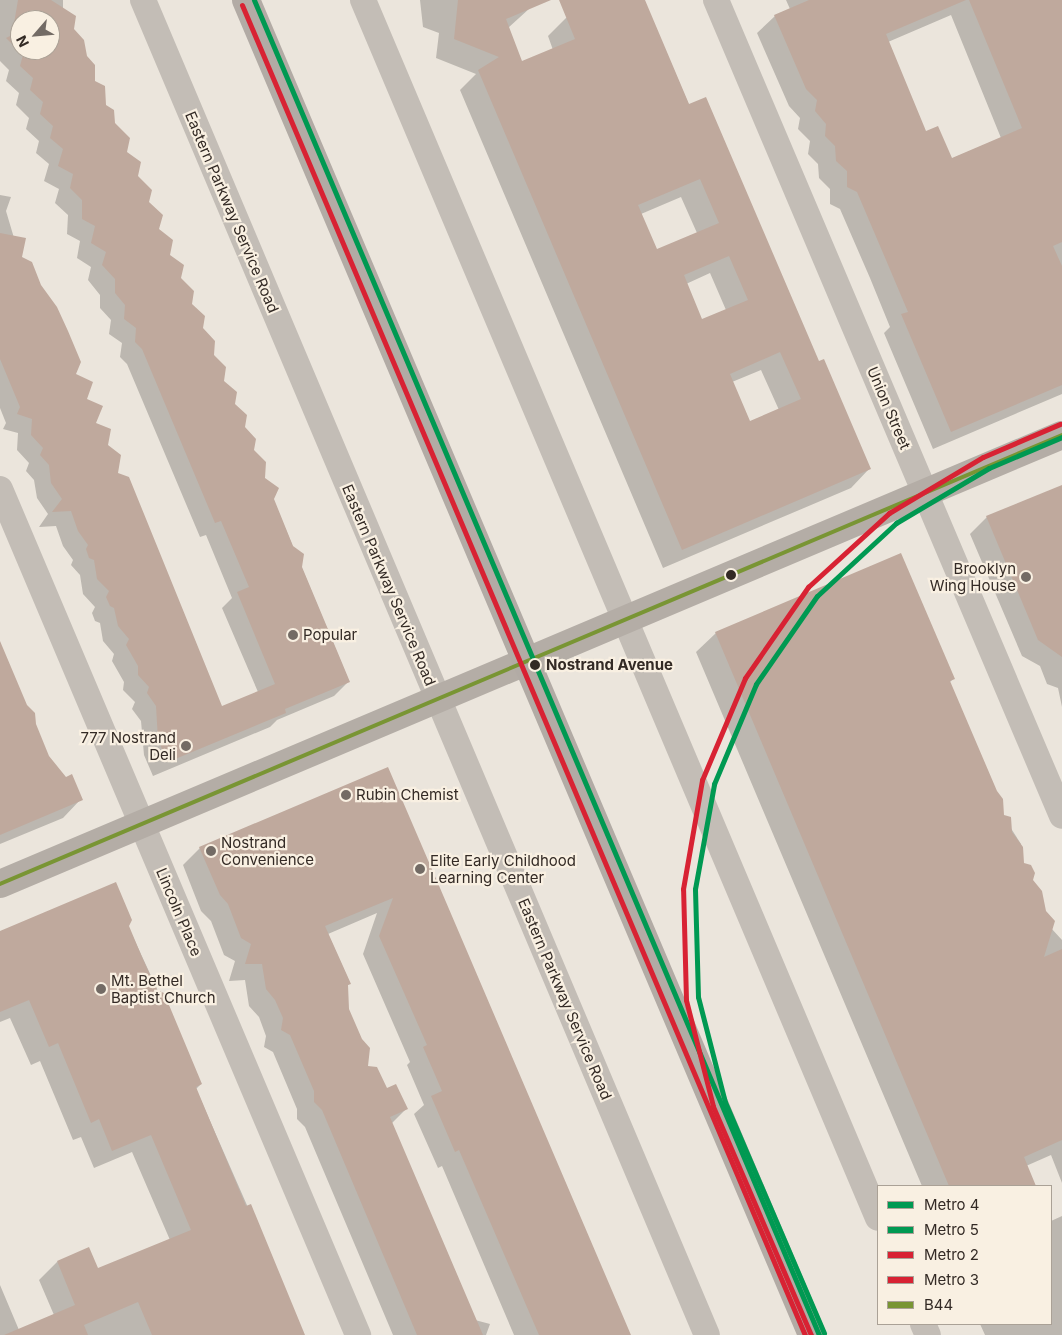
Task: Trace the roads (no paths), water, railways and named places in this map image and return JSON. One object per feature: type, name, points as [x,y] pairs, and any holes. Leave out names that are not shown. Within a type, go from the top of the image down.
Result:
[{"type":"main road","points":[[246,0],[812,1335]]},
{"type":"main road","points":[[0,884],[1062,435]]},
{"type":"street","name":"Eastern Parkway Service Road","points":[[143,0],[707,1335]]},
{"type":"street","points":[[363,0],[877,1216]]},
{"type":"street","name":"Union Street","points":[[716,0],[1062,816]]},
{"type":"street","name":"Lincoln Place","points":[[0,489],[358,1335]]},
{"type":"metro line","name":"4","points":[[254,0],[819,1335]]},
{"type":"metro line","name":"3","points":[[242,5],[805,1335]]},
{"type":"metro line","name":"2","points":[[811,1335],[713,1106],[686,1000],[683,889],[702,780],[745,678],[808,587],[889,513],[983,457],[1060,424]]},
{"type":"metro line","name":"5","points":[[824,1333],[725,1102],[698,997],[695,889],[714,784],[756,684],[817,596],[896,523],[989,468],[1062,437]]},
{"type":"place","name":"Brooklyn Wing House","points":[[1026,577]]},
{"type":"place","name":"Popular","points":[[293,635]]},
{"type":"place","name":"Nostrand Avenue","points":[[535,665]]},
{"type":"place","name":"777 Nostrand Deli","points":[[186,746]]},
{"type":"place","name":"Rubin Chemist","points":[[346,795]]},
{"type":"place","name":"Nostrand Convenience","points":[[211,851]]},
{"type":"place","name":"Elite Early Childhood Learning Center","points":[[420,869]]},
{"type":"place","name":"Mt. Bethel Baptist Church","points":[[101,989]]}]
